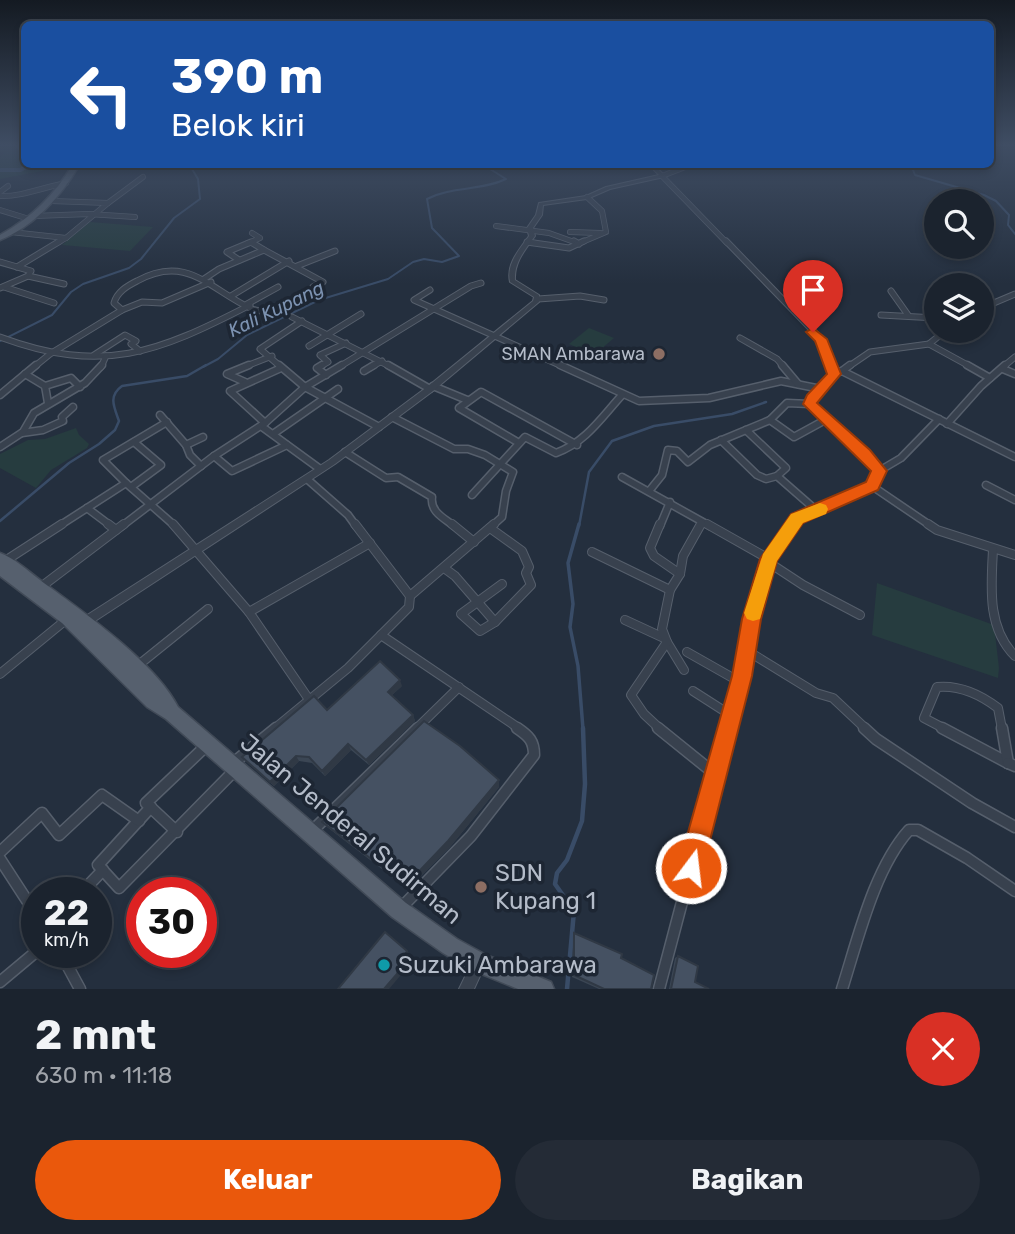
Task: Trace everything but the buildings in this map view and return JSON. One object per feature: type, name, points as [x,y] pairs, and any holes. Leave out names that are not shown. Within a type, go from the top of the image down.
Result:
[{"type":"main road","points":[[0,238],[31,218],[60,191]]},
{"type":"main road","name":"Jalan Jenderal Sudirman","points":[[2,562],[41,587],[85,622],[163,694],[172,713]]},
{"type":"main road","name":"Jalan Jenderal Sudirman","points":[[2,562],[67,619],[153,702],[172,713],[399,910],[479,963],[544,989]]},
{"type":"street","points":[[0,194],[15,197],[27,191]]},
{"type":"street","points":[[17,267],[52,249],[124,191]]},
{"type":"street","points":[[538,299],[511,280],[519,251],[532,236],[531,224],[539,215],[541,204],[587,197],[601,191]]},
{"type":"street","points":[[677,191],[821,339],[834,374]]},
{"type":"street","points":[[587,197],[595,202],[606,219],[604,233]]},
{"type":"street","points":[[52,201],[108,203]]},
{"type":"street","points":[[0,210],[31,218],[94,214],[135,217]]},
{"type":"street","points":[[496,226],[530,229],[562,236],[579,244]]},
{"type":"street","points":[[11,232],[65,238]]},
{"type":"street","points":[[569,232],[604,233]]},
{"type":"street","points":[[239,260],[228,252],[260,238],[252,233]]},
{"type":"street","points":[[527,242],[562,248],[604,233]]},
{"type":"street","points":[[251,242],[323,282],[313,287]]},
{"type":"street","points":[[0,395],[50,354],[122,310],[142,302],[162,303],[208,281],[239,260],[264,250]]},
{"type":"street","points":[[297,266],[335,251]]},
{"type":"street","points":[[230,296],[289,261]]},
{"type":"street","points":[[0,262],[31,271],[28,276]]},
{"type":"street","points":[[122,310],[114,303],[115,298],[154,271],[177,269],[208,281],[253,309],[274,310],[288,315],[431,388],[467,400]]},
{"type":"street","points":[[1,287],[28,276],[64,284]]},
{"type":"street","points":[[41,587],[214,456],[263,424],[305,387],[436,310],[471,286],[481,283]]},
{"type":"street","points":[[1,287],[54,303]]},
{"type":"street","points":[[0,337],[50,354],[123,356],[202,329],[278,287]]},
{"type":"street","points":[[430,290],[414,300],[622,395],[646,403],[727,395],[773,381],[821,389]]},
{"type":"street","points":[[891,291],[908,315]]},
{"type":"street","points":[[994,303],[1015,293]]},
{"type":"street","points":[[85,622],[345,452],[431,388],[538,299],[580,296],[604,300]]},
{"type":"street","points":[[309,346],[361,314]]},
{"type":"street","points":[[881,315],[924,317]]},
{"type":"street","points":[[302,321],[260,349],[272,356],[281,368],[305,387],[379,427]]},
{"type":"street","points":[[92,356],[125,335],[136,341],[131,344],[140,351]]},
{"type":"street","points":[[740,338],[777,359],[798,384]]},
{"type":"street","points":[[326,375],[317,368],[328,362],[320,355],[346,343]]},
{"type":"street","points":[[810,404],[834,374],[842,372],[870,352],[929,344],[990,378]]},
{"type":"street","points":[[22,433],[30,417],[48,403],[79,387],[97,371],[106,356]]},
{"type":"street","points":[[245,382],[235,380],[227,374],[272,356]]},
{"type":"street","points":[[947,424],[990,378],[1015,357]]},
{"type":"street","points":[[364,371],[382,361]]},
{"type":"street","points":[[281,368],[230,391],[273,434],[320,469]]},
{"type":"street","points":[[1003,369],[1015,374]]},
{"type":"street","points":[[842,372],[1015,457]]},
{"type":"street","points":[[25,374],[45,386],[71,378],[79,387]]},
{"type":"street","points":[[45,386],[48,403]]},
{"type":"street","points":[[273,434],[338,389]]},
{"type":"street","points":[[519,443],[459,408],[481,392],[577,445]]},
{"type":"street","points":[[472,495],[527,436],[556,453],[577,445],[587,438],[595,424],[622,395]]},
{"type":"street","points":[[650,491],[662,475],[668,450],[677,451],[688,461],[710,445],[770,420],[788,403],[810,404],[879,471]]},
{"type":"street","points":[[0,447],[22,433],[43,430],[63,421],[62,417],[67,410],[73,407]]},
{"type":"street","points":[[160,415],[201,466]]},
{"type":"street","points":[[151,807],[98,865],[119,888],[177,832],[234,766],[308,698],[348,668],[409,607],[411,596],[504,513],[506,491],[513,474],[511,470],[478,453],[459,447],[454,449],[392,418]]},
{"type":"street","points":[[770,420],[793,437],[827,419]]},
{"type":"street","points":[[659,989],[732,716],[751,619],[769,560],[797,519],[872,486],[879,471],[901,458],[939,419]]},
{"type":"street","points":[[167,422],[103,462],[152,503],[197,551],[249,612],[308,698]]},
{"type":"street","points":[[721,440],[757,475],[766,479],[777,477],[786,468],[746,430]]},
{"type":"street","points":[[186,445],[203,437]]},
{"type":"street","points":[[2,562],[161,465],[134,442]]},
{"type":"street","points":[[214,456],[232,471],[287,444]]},
{"type":"street","points":[[345,452],[386,478],[398,477],[432,497],[431,505],[434,510],[474,542]]},
{"type":"street","points":[[622,477],[769,560],[803,585],[860,615]]},
{"type":"street","points":[[777,477],[817,511]]},
{"type":"street","points":[[307,479],[348,515],[411,596]]},
{"type":"street","points":[[986,485],[1015,500]]},
{"type":"street","points":[[872,486],[937,530],[1015,555]]},
{"type":"street","points":[[670,502],[650,548],[654,556],[680,574]]},
{"type":"street","points":[[87,508],[116,530]]},
{"type":"street","points":[[684,670],[662,629],[670,590],[680,574],[683,556],[702,522]]},
{"type":"street","points":[[490,528],[522,551],[529,564],[526,573],[531,585],[495,622],[480,631],[461,614],[502,584]]},
{"type":"street","points":[[249,612],[370,543]]},
{"type":"street","points":[[993,550],[993,594],[999,636],[1015,656]]},
{"type":"street","points":[[592,552],[670,590]]},
{"type":"street","points":[[444,568],[455,576],[474,602],[495,622]]},
{"type":"street","points":[[135,668],[208,609]]},
{"type":"street","points":[[0,674],[67,619]]},
{"type":"street","points":[[625,620],[666,640]]},
{"type":"street","points":[[381,635],[528,735],[534,744],[534,755],[471,836],[399,910]]},
{"type":"street","points":[[666,640],[632,692],[632,699],[669,736],[715,774]]},
{"type":"street","points":[[746,650],[816,693],[833,698],[876,739],[972,803],[1015,827]]},
{"type":"street","points":[[687,652],[740,682]]},
{"type":"street","points":[[948,686],[989,701],[998,708],[1012,764],[924,718],[937,687],[948,686]]},
{"type":"street","points":[[309,834],[459,687]]},
{"type":"street","points":[[693,691],[732,716]]},
{"type":"street","points":[[177,832],[146,803],[207,744]]},
{"type":"street","points":[[0,852],[41,813],[59,835],[102,795],[139,821]]},
{"type":"street","points":[[842,989],[870,904],[899,841],[909,830],[918,830],[967,858],[1015,891]]},
{"type":"street","points":[[0,859],[21,891]]},
{"type":"street","points":[[96,877],[103,870]]},
{"type":"street","points":[[466,989],[479,963]]},
{"type":"street","points":[[0,982],[21,964]]},
{"type":"street","points":[[69,968],[80,989]]},
{"type":"green space","points":[[90,222],[153,227],[130,251],[62,245]]},
{"type":"green space","points":[[589,328],[614,338],[594,355],[569,344]]},
{"type":"green space","points":[[76,428],[89,444],[87,448],[51,470],[36,488],[0,468],[0,454],[28,440],[45,439]]},
{"type":"green space","points":[[877,583],[994,625],[998,678],[872,635]]},
{"type":"waterway","points":[[0,341],[52,315],[71,292],[83,284],[129,268],[141,259],[174,218],[200,199],[199,191]]},
{"type":"waterway","name":"Kali Kupang","points":[[203,367],[218,359],[247,335],[319,300],[388,279],[413,262],[424,259],[442,262],[459,256],[432,228],[427,199],[451,191]]},
{"type":"waterway","points":[[971,191],[996,201],[1009,215],[1008,225],[1015,234]]},
{"type":"waterway","name":"Kali Kupang","points":[[0,521],[69,463],[115,430],[119,421],[114,398],[122,386],[187,376],[206,365]]},
{"type":"waterway","points":[[579,526],[589,472],[612,441],[654,426],[732,414],[766,402]]},
{"type":"waterway","points":[[579,524],[568,563],[573,604],[570,627],[578,666],[583,729]]},
{"type":"waterway","points":[[567,989],[574,911],[555,884],[557,873],[567,860],[582,821],[585,784],[583,728]]},
{"type":"slow traffic","points":[[753,613],[769,559],[797,519],[820,509]]},
{"type":"place","name":"SMAN Ambarawa","points":[[659,354]]},
{"type":"place","name":"SDN Kupang 1","points":[[481,887]]},
{"type":"place","name":"Suzuki Ambarawa","points":[[384,965]]},
{"type":"route","points":[[691,868],[742,676],[751,619],[769,559],[797,519],[872,486],[879,471],[865,453],[810,404],[812,398],[834,374],[821,339],[813,332]]}]
